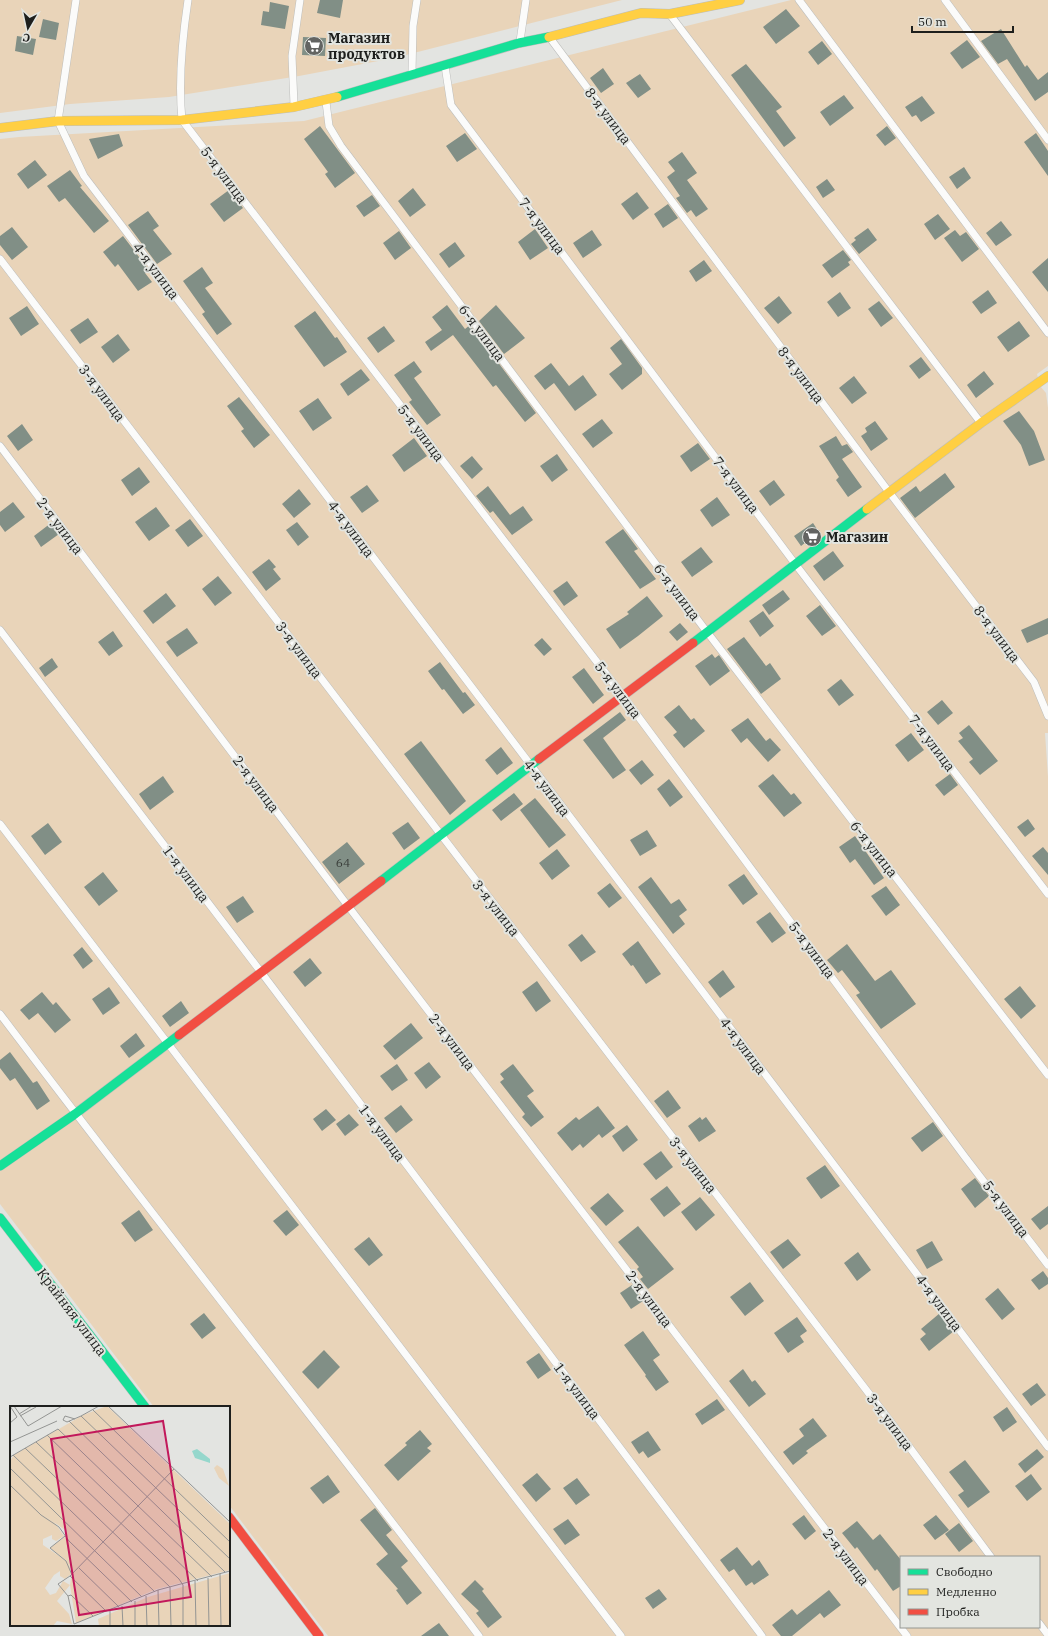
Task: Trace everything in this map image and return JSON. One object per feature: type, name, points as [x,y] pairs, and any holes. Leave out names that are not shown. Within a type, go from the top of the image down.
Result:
[{"type":"street","points":[[0,128],[58,121],[182,120],[294,107],[326,100],[412,76],[519,43],[549,37],[641,10],[670,14],[740,0]]},
{"type":"street","points":[[0,1166],[75,1114],[441,836],[530,766],[796,565],[889,492],[981,423],[1048,376]]},
{"type":"street","name":"Крайняя улица","points":[[0,1218],[144,1406]]},
{"type":"street","points":[[230,1518],[319,1636]]},
{"type":"lane","points":[[58,121],[76,0]]},
{"type":"lane","points":[[182,120],[180,99],[182,40],[188,0]]},
{"type":"lane","points":[[294,107],[292,56],[300,0]]},
{"type":"lane","points":[[412,76],[413,26],[417,0]]},
{"type":"lane","points":[[519,43],[526,0]]},
{"type":"lane","points":[[799,0],[1048,334]]},
{"type":"lane","points":[[945,0],[1048,140]]},
{"type":"lane","points":[[670,14],[981,423]]},
{"type":"lane","name":"8-я улица","points":[[549,37],[889,492],[1034,682],[1048,716]]},
{"type":"lane","name":"7-я улица","points":[[445,66],[451,105],[796,565],[1048,894]]},
{"type":"lane","name":"6-я улица","points":[[326,100],[329,126],[341,146],[707,632],[1048,1075]]},
{"type":"lane","name":"5-я улица","points":[[182,120],[623,696],[961,1150],[1048,1264]]},
{"type":"lane","name":"4-я улица","points":[[58,121],[84,176],[1048,1447]]},
{"type":"lane","name":"3-я улица","points":[[0,259],[880,1408],[990,1556]]},
{"type":"lane","name":"2-я улица","points":[[0,446],[348,906],[900,1627]]},
{"type":"lane","name":"1-я улица","points":[[0,630],[261,972],[762,1636]]},
{"type":"lane","points":[[0,824],[621,1636]]},
{"type":"lane","points":[[0,1014],[75,1114],[378,1502],[479,1636]]},
{"type":"lane","points":[[1040,1624],[1048,1635]]},
{"type":"lane","name":"2-я улица","points":[[901,1628],[907,1636]]},
{"type":"shaded area","points":[[0,0],[622,0],[394,58],[299,76],[169,97],[70,104],[0,113]]},
{"type":"shaded area","points":[[791,0],[1048,0],[1048,366],[1037,374],[1040,386],[1046,393],[1048,408],[1048,733],[1045,733],[1048,777],[1048,1636],[328,1636],[230,1506],[230,1406],[153,1406],[0,1204],[0,139],[304,121]]},
{"type":"building","points":[[320,0],[343,0],[340,18],[317,13]]},
{"type":"building","points":[[270,2],[289,6],[285,29],[261,25],[263,11],[269,12]]},
{"type":"building","points":[[786,9],[800,26],[776,44],[763,27]]},
{"type":"building","points":[[43,19],[59,23],[56,40],[39,37]]},
{"type":"building","points":[[1001,29],[1025,67],[1027,65],[1038,80],[1048,72],[1048,92],[1035,101],[1007,59],[998,64],[981,41]]},
{"type":"building","points":[[17,36],[36,39],[33,55],[15,51]]},
{"type":"building","name":"Магазин продуктов","points":[[303,37],[326,38],[325,56],[302,55]]},
{"type":"building","points":[[967,40],[980,57],[962,69],[950,53]]},
{"type":"building","points":[[822,41],[832,54],[818,65],[808,52]]},
{"type":"building","points":[[746,64],[782,107],[776,111],[796,138],[784,147],[731,75]]},
{"type":"building","points":[[603,68],[614,84],[601,93],[590,78]]},
{"type":"building","points":[[640,74],[651,89],[638,98],[626,83]]},
{"type":"building","points":[[844,95],[854,108],[830,126],[820,112]]},
{"type":"building","points":[[922,96],[935,113],[921,122],[916,115],[912,117],[905,107]]},
{"type":"building","points":[[320,126],[355,173],[335,188],[325,174],[328,172],[304,139]]},
{"type":"building","points":[[887,126],[896,138],[885,146],[876,135]]},
{"type":"building","points":[[465,133],[477,149],[457,162],[446,146]]},
{"type":"building","points":[[1036,133],[1048,151],[1048,176],[1024,142]]},
{"type":"building","points":[[119,134],[123,146],[98,159],[89,139]]},
{"type":"building","points":[[682,152],[697,173],[687,180],[708,209],[696,217],[691,210],[687,213],[676,198],[680,196],[667,177],[675,171],[668,162]]},
{"type":"building","points":[[35,160],[47,175],[28,189],[17,174]]},
{"type":"building","points":[[964,167],[971,178],[957,189],[949,177]]},
{"type":"building","points":[[70,170],[82,186],[80,187],[109,221],[94,233],[65,198],[59,202],[47,186]]},
{"type":"building","points":[[827,179],[835,190],[823,198],[816,187]]},
{"type":"building","points":[[413,188],[426,205],[410,217],[398,201]]},
{"type":"building","points":[[229,190],[243,208],[224,222],[210,204]]},
{"type":"building","points":[[637,192],[649,208],[633,220],[621,204]]},
{"type":"building","points":[[372,195],[380,206],[364,217],[356,206]]},
{"type":"building","points":[[668,204],[678,218],[663,228],[654,214]]},
{"type":"building","points":[[148,211],[159,226],[153,230],[172,254],[157,264],[128,225]]},
{"type":"building","points":[[938,214],[950,229],[935,240],[924,224]]},
{"type":"building","points":[[1001,221],[1012,235],[996,246],[986,233]]},
{"type":"building","points":[[12,227],[28,247],[12,260],[0,245],[0,236]]},
{"type":"building","points":[[868,228],[877,240],[859,254],[851,244],[856,240],[854,238]]},
{"type":"building","points":[[535,229],[548,248],[530,260],[518,242]]},
{"type":"building","points":[[592,230],[602,245],[583,258],[573,243]]},
{"type":"building","points":[[955,230],[960,236],[966,232],[979,249],[962,262],[944,238]]},
{"type":"building","points":[[399,231],[411,248],[395,260],[383,243]]},
{"type":"building","points":[[123,236],[149,270],[145,273],[152,282],[138,291],[118,264],[115,267],[103,252]]},
{"type":"building","points":[[455,242],[465,256],[449,268],[439,254]]},
{"type":"building","points":[[843,250],[851,260],[848,262],[850,265],[832,278],[822,265]]},
{"type":"building","points":[[1048,258],[1048,292],[1032,272]]},
{"type":"building","points":[[704,260],[712,271],[696,282],[689,271]]},
{"type":"building","points":[[202,267],[213,283],[205,288],[232,324],[217,335],[202,314],[205,312],[183,281]]},
{"type":"building","points":[[988,290],[997,303],[981,314],[972,302]]},
{"type":"building","points":[[840,292],[851,308],[838,317],[827,302]]},
{"type":"building","points":[[779,296],[792,313],[778,324],[764,308]]},
{"type":"building","points":[[879,301],[893,318],[881,327],[868,309]]},
{"type":"building","points":[[447,305],[465,329],[470,325],[536,413],[525,422],[496,385],[493,387],[453,335],[431,351],[425,342],[442,330],[432,317]]},
{"type":"building","points":[[496,305],[525,338],[504,354],[479,321]]},
{"type":"building","points":[[27,306],[39,324],[21,336],[9,318]]},
{"type":"building","points":[[315,311],[335,338],[337,337],[347,352],[324,367],[294,326]]},
{"type":"building","points":[[88,318],[98,332],[80,344],[70,330]]},
{"type":"building","points":[[1019,321],[1030,336],[1008,352],[997,337]]},
{"type":"building","points":[[384,326],[395,341],[378,353],[367,338]]},
{"type":"building","points":[[118,334],[130,350],[113,363],[101,347]]},
{"type":"building","points":[[621,339],[642,368],[642,374],[622,390],[609,374],[622,364],[610,348]]},
{"type":"building","points":[[921,357],[931,370],[919,379],[909,366]]},
{"type":"building","points":[[414,361],[422,372],[414,378],[441,415],[427,425],[409,402],[412,400],[394,375]]},
{"type":"building","points":[[551,363],[569,386],[583,375],[597,395],[575,411],[554,383],[545,390],[534,376]]},
{"type":"building","points":[[361,369],[370,380],[348,396],[340,384]]},
{"type":"building","points":[[984,371],[994,384],[976,398],[967,385]]},
{"type":"building","points":[[854,376],[867,393],[852,404],[839,388]]},
{"type":"building","points":[[239,397],[270,435],[254,448],[241,431],[244,429],[227,406]]},
{"type":"building","points":[[318,398],[332,418],[313,431],[299,411]]},
{"type":"building","points":[[1019,411],[1034,431],[1045,460],[1029,466],[1021,445],[1003,421]]},
{"type":"building","points":[[602,419],[613,433],[593,448],[582,434]]},
{"type":"building","points":[[875,421],[888,439],[871,451],[861,436],[867,432],[865,428]]},
{"type":"building","points":[[22,424],[33,440],[18,451],[7,436]]},
{"type":"building","points":[[836,436],[842,446],[847,444],[853,452],[842,459],[862,487],[848,497],[836,480],[839,477],[819,446]]},
{"type":"building","points":[[414,438],[427,456],[404,472],[392,455]]},
{"type":"building","points":[[698,443],[710,459],[691,472],[680,456]]},
{"type":"building","points":[[557,454],[568,470],[552,482],[540,466]]},
{"type":"building","points":[[472,456],[483,469],[472,479],[460,466]]},
{"type":"building","points":[[139,467],[150,482],[132,496],[121,480]]},
{"type":"building","points":[[945,473],[955,487],[915,518],[900,498],[916,486],[920,492]]},
{"type":"building","points":[[774,480],[785,495],[770,506],[759,491]]},
{"type":"building","points":[[367,485],[379,501],[362,513],[350,497]]},
{"type":"building","points":[[488,486],[510,515],[523,506],[533,520],[512,535],[493,511],[490,513],[476,496]]},
{"type":"building","points":[[299,489],[311,504],[294,518],[282,504]]},
{"type":"building","points":[[717,497],[730,515],[712,527],[700,510]]},
{"type":"building","points":[[13,502],[25,517],[5,532],[0,525],[0,512]]},
{"type":"building","points":[[156,507],[170,526],[149,541],[135,522]]},
{"type":"building","points":[[190,519],[203,536],[188,547],[175,530]]},
{"type":"building","points":[[297,522],[309,537],[298,546],[286,530]]},
{"type":"building","points":[[51,523],[59,534],[41,547],[34,536]]},
{"type":"building","points":[[813,523],[819,532],[801,546],[794,536]]},
{"type":"building","points":[[623,529],[638,549],[634,551],[656,579],[640,589],[605,542]]},
{"type":"building","points":[[701,547],[713,562],[692,577],[681,562]]},
{"type":"building","points":[[833,551],[844,566],[824,581],[813,566]]},
{"type":"building","points":[[269,559],[276,567],[273,569],[281,579],[266,591],[252,572]]},
{"type":"building","points":[[218,576],[232,593],[215,606],[202,589]]},
{"type":"building","points":[[567,581],[578,596],[564,606],[553,591]]},
{"type":"building","points":[[783,590],[790,599],[769,615],[762,605]]},
{"type":"building","points":[[166,593],[176,606],[153,624],[143,611]]},
{"type":"building","points":[[647,596],[663,616],[620,649],[606,629],[629,614],[627,612]]},
{"type":"building","points":[[820,605],[836,626],[822,636],[806,616]]},
{"type":"building","points":[[763,611],[774,626],[760,637],[749,621]]},
{"type":"building","points":[[1048,618],[1048,634],[1027,643],[1021,630]]},
{"type":"building","points":[[680,623],[688,632],[677,641],[669,632]]},
{"type":"building","points":[[187,628],[198,643],[177,657],[166,642]]},
{"type":"building","points":[[113,631],[123,646],[109,656],[98,642]]},
{"type":"building","points":[[744,637],[766,666],[770,663],[781,679],[761,694],[727,649]]},
{"type":"building","points":[[542,638],[552,649],[544,656],[534,645]]},
{"type":"building","points":[[712,654],[715,658],[719,655],[730,671],[710,686],[695,666]]},
{"type":"building","points":[[52,658],[58,667],[45,677],[39,668]]},
{"type":"building","points":[[440,662],[463,693],[465,692],[475,705],[463,714],[428,671]]},
{"type":"building","points":[[584,668],[604,695],[593,704],[572,677]]},
{"type":"building","points":[[841,679],[854,695],[839,706],[827,690]]},
{"type":"building","points":[[942,700],[953,713],[938,725],[927,712]]},
{"type":"building","points":[[679,705],[691,720],[694,718],[705,731],[684,748],[673,735],[677,732],[664,717]]},
{"type":"building","points":[[620,712],[626,720],[603,738],[626,770],[613,779],[583,740]]},
{"type":"building","points":[[748,718],[766,741],[770,738],[781,750],[768,762],[747,738],[741,743],[731,730]]},
{"type":"building","points":[[969,725],[998,761],[980,775],[969,762],[973,759],[958,741],[963,738],[959,733]]},
{"type":"building","points":[[911,733],[924,750],[908,762],[895,745]]},
{"type":"building","points":[[421,741],[466,801],[450,815],[404,754]]},
{"type":"building","points":[[501,747],[513,763],[497,775],[485,760]]},
{"type":"building","points":[[642,760],[654,775],[641,785],[629,770]]},
{"type":"building","points":[[773,774],[791,795],[794,793],[802,803],[784,817],[758,786]]},
{"type":"building","points":[[950,774],[958,785],[944,796],[935,785]]},
{"type":"building","points":[[163,776],[174,792],[150,810],[139,794]]},
{"type":"building","points":[[669,779],[683,797],[670,807],[657,789]]},
{"type":"building","points":[[514,793],[523,804],[501,821],[492,810]]},
{"type":"building","points":[[535,798],[566,835],[549,848],[520,810]]},
{"type":"building","points":[[1028,819],[1035,829],[1025,837],[1017,827]]},
{"type":"building","points":[[408,822],[420,838],[404,850],[392,833]]},
{"type":"building","points":[[48,823],[62,842],[45,855],[31,836]]},
{"type":"building","points":[[647,830],[657,846],[640,856],[630,840]]},
{"type":"building","points":[[855,836],[884,878],[874,885],[855,859],[850,863],[839,847]]},
{"type":"building","points":[[347,842],[365,864],[339,884],[322,862]]},
{"type":"building","points":[[1043,847],[1048,853],[1048,875],[1032,856]]},
{"type":"building","points":[[557,849],[570,866],[552,880],[539,863]]},
{"type":"building","points":[[103,872],[118,891],[99,906],[84,887]]},
{"type":"building","points":[[744,874],[758,894],[743,905],[728,885]]},
{"type":"building","points":[[651,877],[671,904],[679,899],[687,910],[679,916],[685,924],[673,934],[638,887]]},
{"type":"building","points":[[610,883],[622,898],[609,908],[597,893]]},
{"type":"building","points":[[886,886],[900,905],[886,916],[871,896]]},
{"type":"building","points":[[243,896],[254,912],[237,923],[226,907]]},
{"type":"building","points":[[770,912],[786,933],[772,943],[756,922]]},
{"type":"building","points":[[582,934],[596,952],[581,962],[568,945]]},
{"type":"building","points":[[638,941],[661,974],[646,984],[633,965],[631,966],[622,954]]},
{"type":"building","points":[[847,944],[875,981],[891,970],[916,1004],[881,1029],[856,995],[860,993],[842,970],[838,973],[827,960]]},
{"type":"building","points":[[82,947],[93,961],[83,969],[73,955]]},
{"type":"building","points":[[310,958],[322,973],[305,987],[293,972]]},
{"type":"building","points":[[723,970],[735,987],[720,998],[708,982]]},
{"type":"building","points":[[537,981],[551,1001],[536,1012],[522,992]]},
{"type":"building","points":[[1020,986],[1036,1006],[1021,1019],[1004,999]]},
{"type":"building","points":[[109,987],[120,1003],[103,1015],[92,999]]},
{"type":"building","points":[[42,992],[53,1005],[56,1002],[71,1020],[55,1033],[38,1013],[29,1020],[20,1010]]},
{"type":"building","points":[[181,1001],[189,1013],[170,1027],[162,1016]]},
{"type":"building","points":[[411,1023],[423,1038],[395,1060],[383,1046]]},
{"type":"building","points":[[136,1033],[145,1046],[129,1058],[120,1046]]},
{"type":"building","points":[[10,1052],[33,1083],[37,1081],[50,1101],[37,1110],[15,1078],[10,1081],[0,1068],[0,1060]]},
{"type":"building","points":[[429,1062],[441,1077],[426,1089],[414,1073]]},
{"type":"building","points":[[397,1064],[408,1080],[392,1091],[380,1076]]},
{"type":"building","points":[[513,1064],[534,1091],[527,1096],[544,1117],[531,1127],[522,1117],[525,1114],[500,1082],[504,1079],[500,1074]]},
{"type":"building","points":[[668,1090],[681,1108],[667,1118],[654,1101]]},
{"type":"building","points":[[401,1105],[413,1120],[396,1133],[384,1118]]},
{"type":"building","points":[[598,1106],[615,1128],[602,1138],[599,1134],[583,1148],[580,1144],[572,1151],[557,1133],[576,1117],[579,1120]]},
{"type":"building","points":[[326,1109],[336,1120],[322,1131],[313,1119]]},
{"type":"building","points":[[349,1114],[359,1125],[345,1136],[336,1124]]},
{"type":"building","points":[[700,1117],[702,1120],[706,1117],[716,1131],[699,1142],[688,1126]]},
{"type":"building","points":[[933,1122],[943,1136],[922,1152],[911,1138]]},
{"type":"building","points":[[627,1125],[638,1140],[623,1152],[612,1136]]},
{"type":"building","points":[[661,1151],[673,1167],[656,1180],[643,1164]]},
{"type":"building","points":[[825,1165],[840,1186],[821,1199],[806,1178]]},
{"type":"building","points":[[975,1178],[989,1196],[975,1208],[961,1189]]},
{"type":"building","points":[[667,1186],[681,1204],[664,1217],[650,1199]]},
{"type":"building","points":[[608,1193],[624,1211],[606,1226],[590,1208]]},
{"type":"building","points":[[700,1197],[715,1215],[696,1231],[681,1212]]},
{"type":"building","points":[[1048,1206],[1048,1224],[1040,1230],[1031,1219]]},
{"type":"building","points":[[139,1210],[153,1230],[135,1242],[121,1223]]},
{"type":"building","points":[[287,1210],[299,1225],[286,1236],[273,1221]]},
{"type":"building","points":[[638,1226],[674,1269],[648,1289],[640,1279],[643,1277],[637,1269],[639,1267],[618,1242]]},
{"type":"building","points":[[369,1237],[383,1255],[369,1266],[354,1249]]},
{"type":"building","points":[[788,1239],[801,1255],[783,1269],[770,1252]]},
{"type":"building","points":[[932,1241],[943,1260],[927,1269],[916,1250]]},
{"type":"building","points":[[858,1252],[871,1270],[857,1281],[844,1263]]},
{"type":"building","points":[[1043,1271],[1048,1278],[1048,1284],[1039,1290],[1031,1280]]},
{"type":"building","points":[[750,1282],[764,1301],[745,1316],[730,1297]]},
{"type":"building","points":[[632,1285],[643,1301],[631,1309],[620,1293]]},
{"type":"building","points":[[998,1288],[1015,1309],[1002,1320],[985,1299]]},
{"type":"building","points":[[204,1313],[216,1328],[202,1339],[190,1324]]},
{"type":"building","points":[[940,1313],[954,1331],[929,1351],[920,1339],[926,1334],[921,1329]]},
{"type":"building","points":[[797,1317],[807,1331],[800,1336],[804,1342],[788,1353],[774,1333]]},
{"type":"building","points":[[643,1331],[660,1355],[653,1360],[669,1382],[656,1391],[624,1345]]},
{"type":"building","points":[[324,1350],[340,1367],[318,1389],[302,1372]]},
{"type":"building","points":[[539,1353],[551,1370],[538,1379],[526,1362]]},
{"type":"building","points":[[743,1369],[752,1382],[755,1380],[766,1394],[749,1407],[729,1381]]},
{"type":"building","points":[[1037,1383],[1046,1395],[1031,1406],[1022,1394]]},
{"type":"building","points":[[717,1399],[725,1410],[702,1425],[695,1414]]},
{"type":"building","points":[[1007,1407],[1017,1422],[1003,1432],[993,1417]]},
{"type":"building","points":[[813,1418],[827,1436],[806,1451],[808,1453],[793,1465],[783,1452],[804,1436],[799,1429]]},
{"type":"building","points":[[420,1430],[432,1444],[427,1448],[431,1451],[398,1481],[384,1465],[407,1445],[405,1443]]},
{"type":"building","points":[[648,1431],[661,1450],[648,1458],[643,1451],[639,1454],[631,1442]]},
{"type":"building","points":[[1037,1449],[1044,1457],[1025,1473],[1018,1464]]},
{"type":"building","points":[[965,1460],[990,1492],[968,1508],[958,1495],[964,1491],[949,1472]]},
{"type":"building","points":[[537,1473],[551,1489],[536,1502],[522,1485]]},
{"type":"building","points":[[1031,1474],[1042,1489],[1027,1501],[1015,1486]]},
{"type":"building","points":[[328,1475],[340,1492],[323,1504],[310,1488]]},
{"type":"building","points":[[577,1478],[590,1495],[576,1505],[563,1488]]},
{"type":"building","points":[[375,1508],[392,1530],[386,1535],[408,1561],[401,1567],[422,1593],[407,1605],[396,1590],[398,1589],[376,1564],[388,1554],[360,1520]]},
{"type":"building","points":[[804,1515],[816,1531],[805,1540],[792,1524]]},
{"type":"building","points":[[936,1515],[949,1530],[935,1540],[923,1525]]},
{"type":"building","points":[[568,1519],[580,1535],[565,1545],[553,1529]]},
{"type":"building","points":[[857,1521],[873,1540],[880,1534],[900,1559],[900,1587],[893,1591],[877,1569],[875,1571],[857,1547],[855,1549],[842,1533]]},
{"type":"building","points":[[959,1523],[973,1541],[959,1552],[945,1534]]},
{"type":"building","points":[[737,1547],[752,1566],[759,1560],[769,1575],[754,1585],[752,1582],[746,1586],[734,1569],[729,1572],[720,1560]]},
{"type":"building","points":[[475,1580],[484,1589],[482,1591],[502,1617],[488,1628],[476,1613],[479,1611],[461,1594]]},
{"type":"building","points":[[659,1589],[667,1599],[653,1609],[645,1598]]},
{"type":"building","points":[[829,1590],[841,1605],[824,1618],[820,1613],[792,1636],[781,1636],[772,1625],[792,1609],[797,1615]]},
{"type":"building","points":[[439,1623],[449,1636],[421,1636]]},
{"type":"traffic: fast","points":[[337,97],[519,43],[549,37]]},
{"type":"traffic: fast","points":[[693,643],[867,509]]},
{"type":"traffic: fast","points":[[381,881],[539,759]]},
{"type":"traffic: fast","points":[[0,1166],[75,1114],[179,1035]]},
{"type":"traffic: fast","points":[[0,1218],[144,1406]]},
{"type":"traffic: slow","points":[[549,37],[641,13],[670,14],[740,0]]},
{"type":"traffic: slow","points":[[0,128],[58,121],[182,120],[294,107],[337,97]]},
{"type":"traffic: slow","points":[[867,509],[981,423],[1048,376]]},
{"type":"traffic: jam","points":[[539,759],[693,643]]},
{"type":"traffic: jam","points":[[179,1035],[381,881]]},
{"type":"traffic: jam","points":[[230,1518],[319,1636]]},
{"type":"place","name":"Магазин продуктов","points":[[314,46]]},
{"type":"place","name":"Магазин","points":[[812,537]]}]
